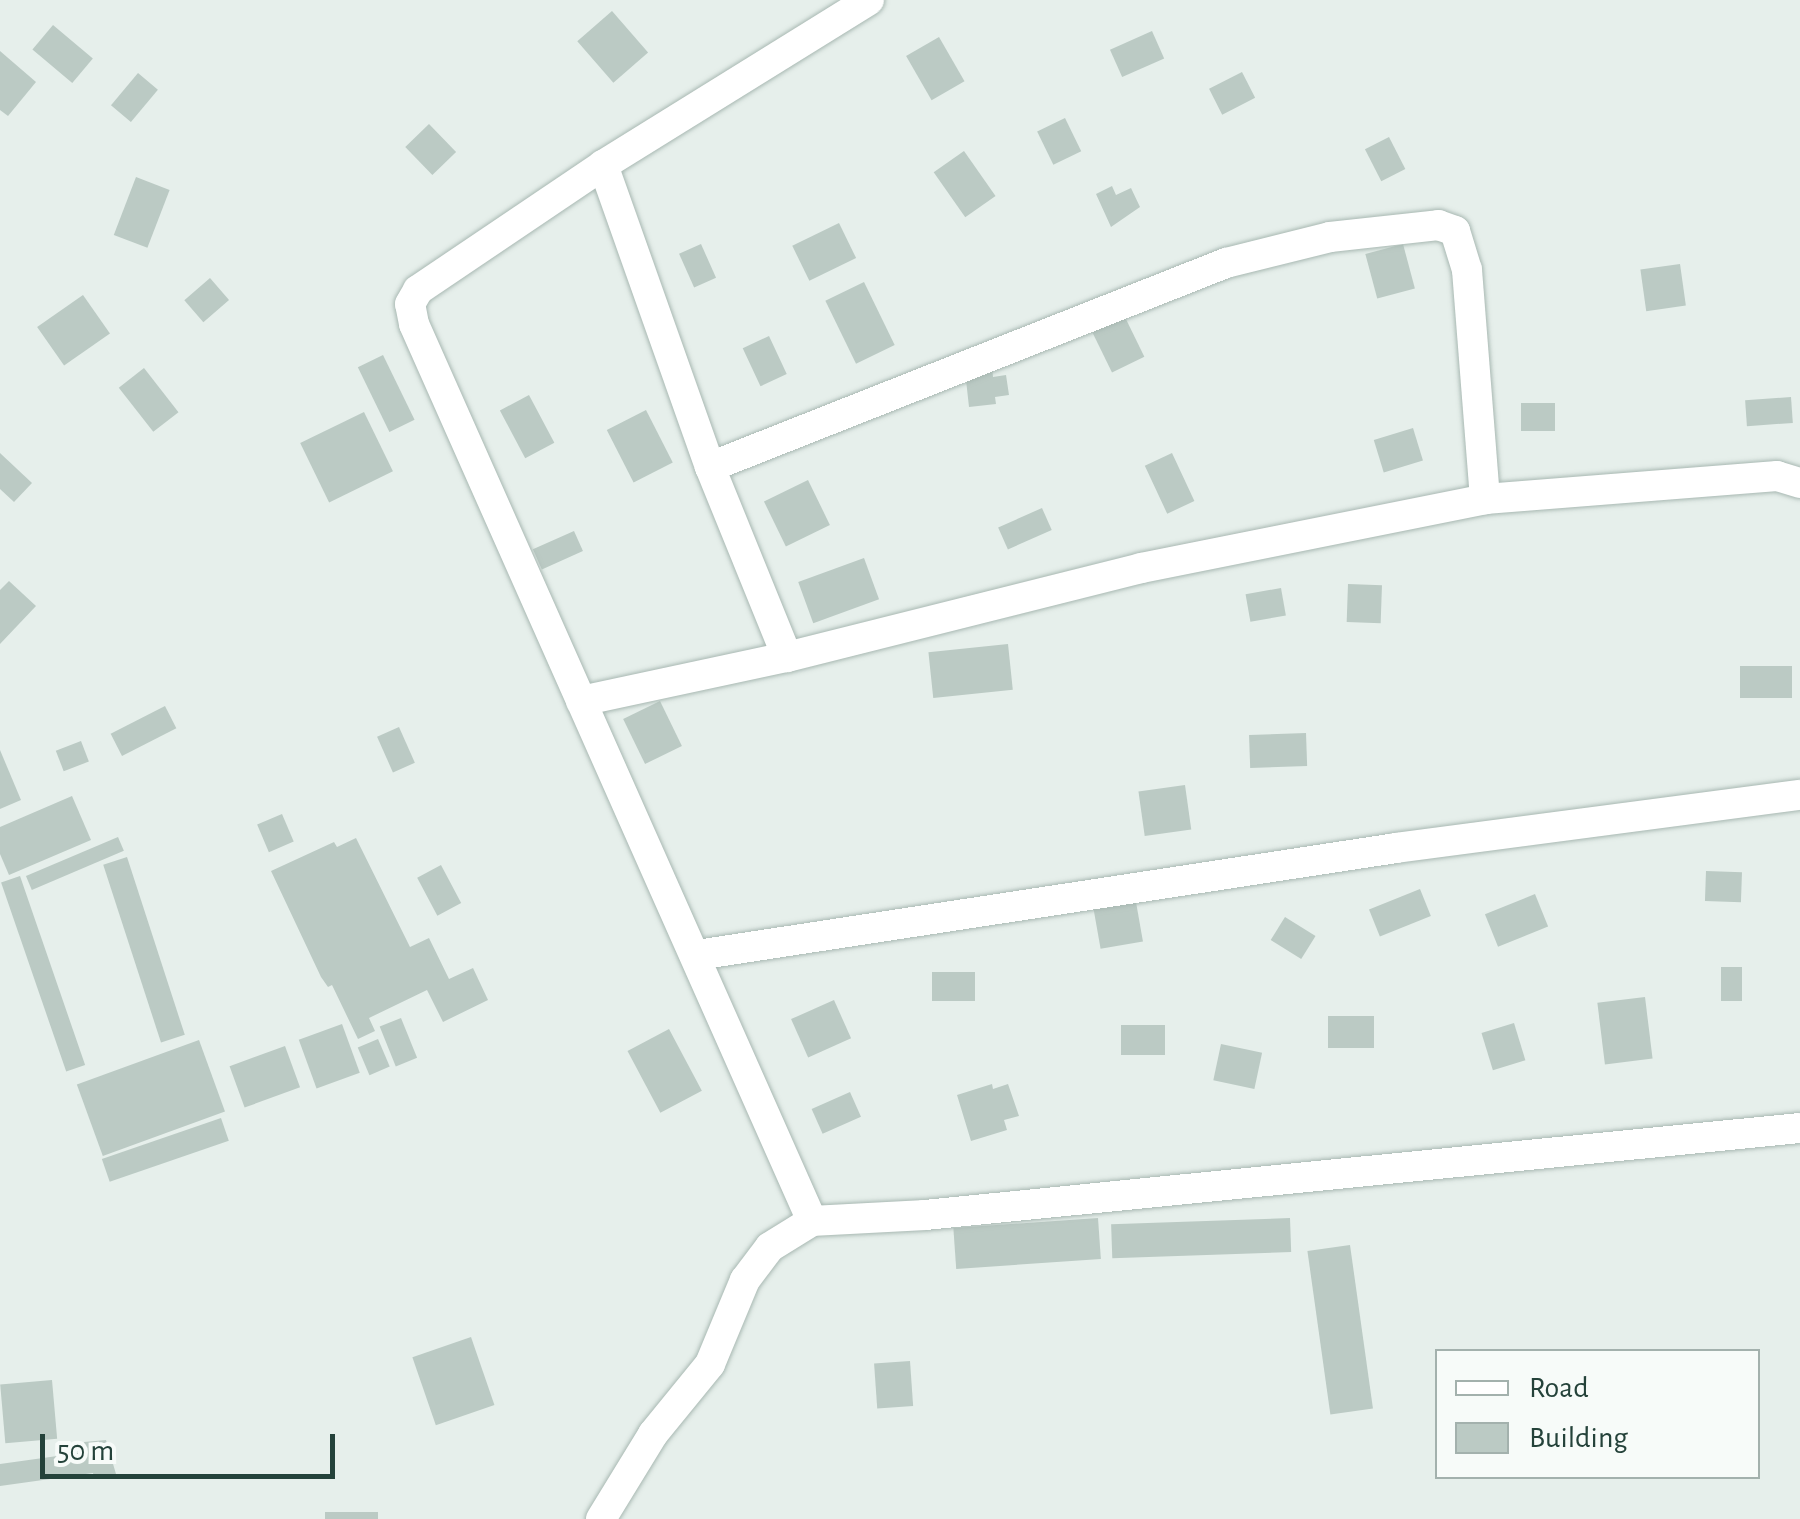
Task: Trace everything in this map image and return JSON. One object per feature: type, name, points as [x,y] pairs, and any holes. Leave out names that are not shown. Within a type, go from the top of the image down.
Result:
[{"type":"street","points":[[812,1221],[414,324],[410,304],[418,290],[604,164],[869,0]]},
{"type":"street","points":[[604,164],[710,467],[787,657]]},
{"type":"street","points":[[710,467],[1226,262],[1330,237],[1438,225],[1455,232],[1467,270],[1485,499]]},
{"type":"street","points":[[581,701],[787,657],[1140,568],[1485,499],[1777,476],[1800,483]]},
{"type":"street","points":[[696,955],[1377,851],[1800,795]]},
{"type":"street","points":[[601,1519],[653,1434],[710,1364],[745,1280],[770,1247],[812,1221],[925,1215],[1800,1128]]},
{"type":"building","points":[[612,11],[648,53],[613,83],[577,41]]},
{"type":"building","points":[[53,25],[93,58],[72,83],[32,50]]},
{"type":"building","points":[[1152,31],[1164,58],[1122,77],[1110,50]]},
{"type":"building","points":[[939,37],[964,81],[932,100],[906,56]]},
{"type":"building","points":[[0,51],[36,82],[8,116],[0,110]]},
{"type":"building","points":[[1242,72],[1255,98],[1222,115],[1209,89]]},
{"type":"building","points":[[138,73],[158,90],[131,122],[111,105]]},
{"type":"building","points":[[1065,118],[1081,151],[1053,165],[1037,132]]},
{"type":"building","points":[[429,124],[456,152],[432,175],[405,147]]},
{"type":"building","points":[[1389,137],[1405,169],[1381,181],[1365,149]]},
{"type":"building","points":[[964,151],[996,196],[965,217],[934,172]]},
{"type":"building","points":[[136,177],[170,190],[147,248],[114,235]]},
{"type":"building","points":[[1112,186],[1116,195],[1131,188],[1140,207],[1111,227],[1096,194]]},
{"type":"building","points":[[839,223],[856,258],[809,281],[792,246]]},
{"type":"building","points":[[701,244],[716,278],[694,288],[679,254]]},
{"type":"building","points":[[1403,244],[1415,288],[1377,299],[1365,254]]},
{"type":"building","points":[[1680,264],[1686,306],[1646,311],[1640,270]]},
{"type":"building","points":[[210,278],[229,300],[203,322],[184,300]]},
{"type":"building","points":[[864,282],[895,345],[856,364],[825,301]]},
{"type":"building","points":[[83,295],[110,334],[64,366],[37,327]]},
{"type":"building","points":[[1122,311],[1144,357],[1112,373],[1090,327]]},
{"type":"building","points":[[769,336],[787,374],[760,386],[743,348]]},
{"type":"building","points":[[383,355],[415,420],[389,432],[358,367]]},
{"type":"building","points":[[992,367],[993,377],[1006,375],[1009,395],[995,397],[996,404],[969,407],[965,371]]},
{"type":"building","points":[[144,368],[178,412],[153,432],[119,388]]},
{"type":"building","points":[[529,395],[554,443],[525,458],[500,410]]},
{"type":"building","points":[[1791,397],[1793,423],[1747,426],[1745,400]]},
{"type":"building","points":[[1521,403],[1555,403],[1555,431],[1521,431]]},
{"type":"building","points":[[646,410],[673,463],[634,483],[607,430]]},
{"type":"building","points":[[364,412],[393,471],[329,502],[300,443]]},
{"type":"building","points":[[1413,428],[1423,461],[1384,473],[1374,440]]},
{"type":"building","points":[[0,453],[32,483],[14,502],[0,489]]},
{"type":"building","points":[[1172,453],[1194,501],[1167,514],[1145,466]]},
{"type":"building","points":[[808,480],[830,525],[786,546],[764,501]]},
{"type":"building","points":[[1042,508],[1052,530],[1008,549],[998,528]]},
{"type":"building","points":[[574,531],[583,551],[542,569],[533,549]]},
{"type":"building","points":[[864,558],[879,599],[813,623],[798,582]]},
{"type":"building","points":[[9,581],[36,606],[0,644],[0,590]]},
{"type":"building","points":[[1348,584],[1382,585],[1381,623],[1347,622]]},
{"type":"building","points":[[1281,588],[1286,616],[1250,622],[1246,594]]},
{"type":"building","points":[[1008,644],[1013,690],[933,698],[928,652]]},
{"type":"building","points":[[1740,666],[1792,666],[1792,698],[1740,698]]},
{"type":"building","points":[[660,701],[682,746],[645,764],[623,719]]},
{"type":"building","points":[[165,706],[176,728],[122,756],[111,734]]},
{"type":"building","points":[[399,727],[415,763],[393,772],[377,737]]},
{"type":"building","points":[[1306,733],[1307,766],[1250,768],[1249,735]]},
{"type":"building","points":[[81,741],[89,762],[64,771],[56,751]]},
{"type":"building","points":[[0,750],[21,800],[0,809]]},
{"type":"building","points":[[1185,785],[1191,830],[1145,836],[1138,792]]},
{"type":"building","points":[[72,796],[91,840],[9,875],[0,854],[0,827]]},
{"type":"building","points":[[282,814],[294,842],[269,852],[257,825]]},
{"type":"building","points":[[118,837],[124,851],[32,890],[26,876]]},
{"type":"building","points":[[356,838],[410,947],[429,938],[449,979],[473,968],[488,1000],[443,1022],[427,990],[369,1018],[375,1031],[358,1039],[332,985],[328,987],[321,977],[271,871],[334,842],[337,847]]},
{"type":"building","points":[[127,857],[185,1035],[161,1043],[103,865]]},
{"type":"building","points":[[441,865],[461,903],[437,916],[417,878]]},
{"type":"building","points":[[1706,871],[1742,872],[1741,902],[1705,901]]},
{"type":"building","points":[[20,876],[85,1065],[66,1072],[1,883]]},
{"type":"building","points":[[1420,889],[1431,916],[1380,936],[1369,910]]},
{"type":"building","points":[[1535,894],[1548,926],[1498,947],[1485,914]]},
{"type":"building","points":[[1136,902],[1143,941],[1101,949],[1094,909]]},
{"type":"building","points":[[1285,917],[1316,936],[1301,959],[1271,940]]},
{"type":"building","points":[[1721,967],[1742,967],[1742,1001],[1721,1001]]},
{"type":"building","points":[[932,972],[975,972],[975,1001],[932,1001]]},
{"type":"building","points":[[1645,997],[1653,1059],[1605,1064],[1597,1003]]},
{"type":"building","points":[[834,1000],[851,1038],[808,1057],[791,1019]]},
{"type":"building","points":[[1328,1016],[1374,1016],[1374,1048],[1328,1048]]},
{"type":"building","points":[[401,1018],[417,1058],[396,1066],[380,1027]]},
{"type":"building","points":[[1514,1023],[1525,1060],[1493,1070],[1481,1033]]},
{"type":"building","points":[[342,1024],[360,1073],[317,1089],[299,1040]]},
{"type":"building","points":[[1121,1025],[1165,1025],[1165,1055],[1121,1055]]},
{"type":"building","points":[[669,1029],[702,1091],[660,1113],[628,1051]]},
{"type":"building","points":[[378,1039],[390,1067],[369,1075],[358,1048]]},
{"type":"building","points":[[199,1040],[225,1111],[103,1156],[77,1084]]},
{"type":"building","points":[[1221,1044],[1262,1053],[1254,1089],[1213,1080]]},
{"type":"building","points":[[285,1046],[300,1087],[245,1108],[230,1066]]},
{"type":"building","points":[[992,1084],[993,1089],[1008,1084],[1019,1116],[1004,1120],[1007,1130],[971,1141],[957,1095]]},
{"type":"building","points":[[850,1092],[861,1117],[823,1134],[812,1109]]},
{"type":"building","points":[[221,1118],[229,1141],[110,1182],[102,1159]]},
{"type":"building","points":[[1098,1218],[1101,1259],[956,1269],[953,1228]]},
{"type":"building","points":[[1290,1218],[1291,1252],[1112,1258],[1111,1224]]},
{"type":"building","points":[[1350,1245],[1373,1408],[1330,1414],[1307,1251]]},
{"type":"building","points":[[471,1337],[494,1405],[436,1425],[412,1357]]},
{"type":"building","points":[[910,1361],[913,1406],[877,1408],[874,1364]]},
{"type":"building","points":[[52,1380],[57,1439],[5,1443],[0,1385]]},
{"type":"building","points":[[106,1440],[116,1474],[94,1477],[93,1473],[0,1486],[0,1464],[86,1452],[84,1442]]},
{"type":"building","points":[[325,1512],[378,1512],[378,1519],[325,1519]]}]
